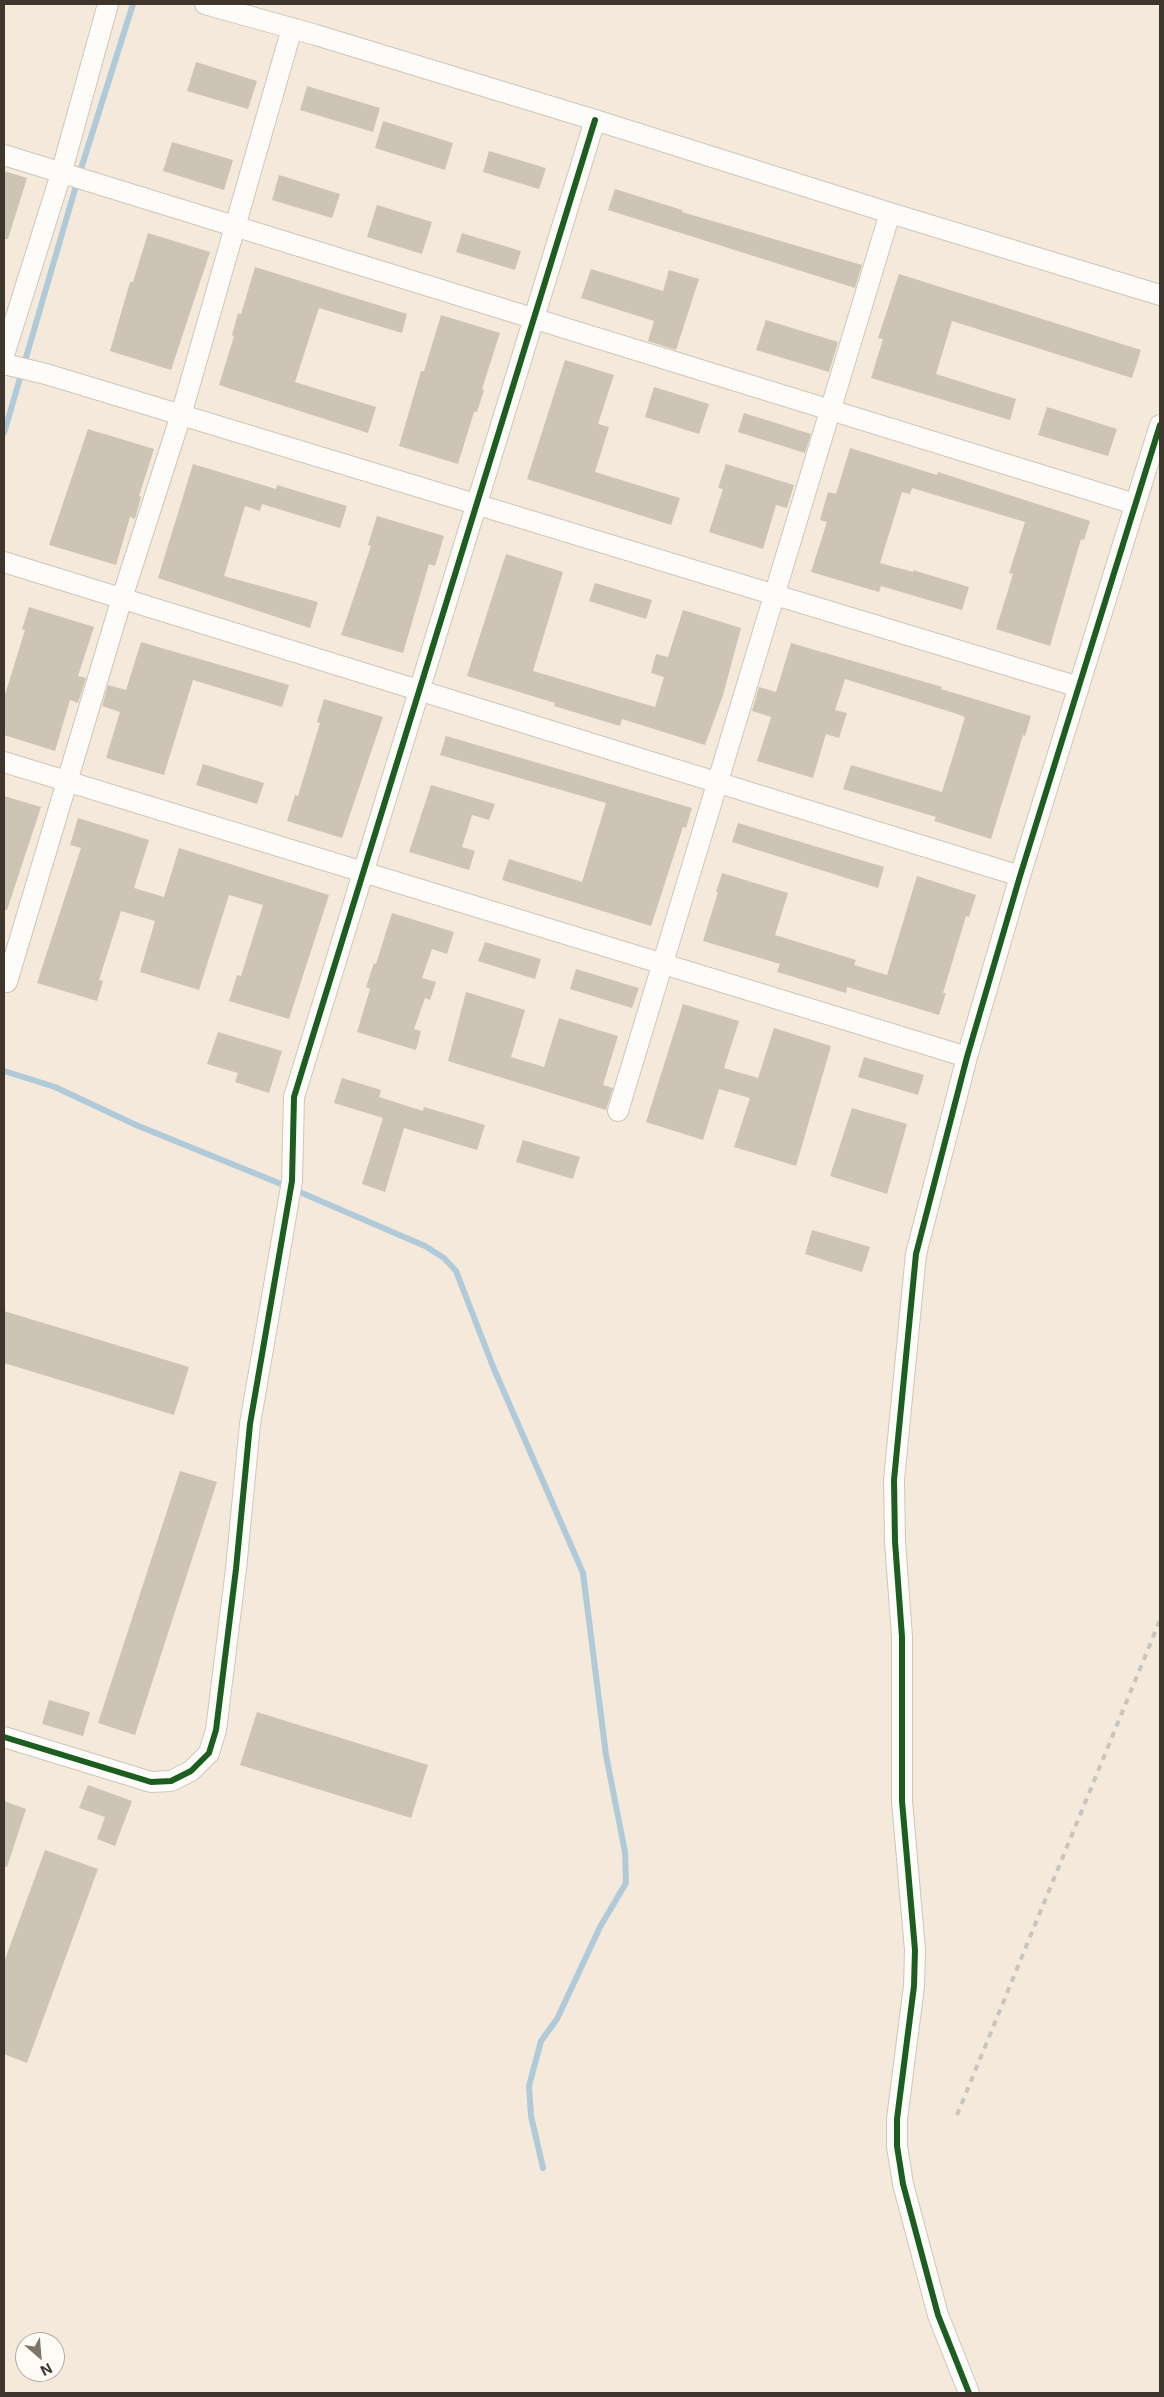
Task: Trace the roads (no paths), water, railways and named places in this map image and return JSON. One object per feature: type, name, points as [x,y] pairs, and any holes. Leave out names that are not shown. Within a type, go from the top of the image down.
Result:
[{"type":"street","points":[[108,4],[82,179],[8,362],[1079,687]]},
{"type":"street","points":[[205,4],[292,28],[595,120],[890,214],[1160,294]]},
{"type":"street","points":[[7,982],[122,598],[181,416],[292,28]]},
{"type":"street","points":[[4,1737],[151,1782],[171,1781],[191,1771],[209,1754],[216,1730],[236,1569],[250,1424],[290,1189],[294,1097],[595,120]]},
{"type":"street","points":[[4,155],[533,320],[1135,504]]},
{"type":"street","points":[[618,1111],[890,214]]},
{"type":"street","points":[[969,2393],[938,2315],[903,2184],[897,2146],[897,2119],[914,1986],[915,1950],[902,1801],[902,1637],[895,1541],[894,1480],[916,1254],[967,1057],[1020,876],[1160,425]]},
{"type":"street","points":[[9,564],[1020,876]]},
{"type":"street","points":[[4,762],[967,1057]]},
{"type":"waterway","points":[[4,433],[80,172],[133,4]]},
{"type":"waterway","points":[[4,1071],[55,1087],[136,1125],[281,1184],[425,1246],[444,1258],[456,1271],[494,1369],[583,1573],[606,1755],[625,1852],[626,1883],[600,1927],[557,2019],[541,2041],[529,2086],[531,2116],[543,2168]]},
{"type":"railway","points":[[957,2115],[1160,1620]]}]
